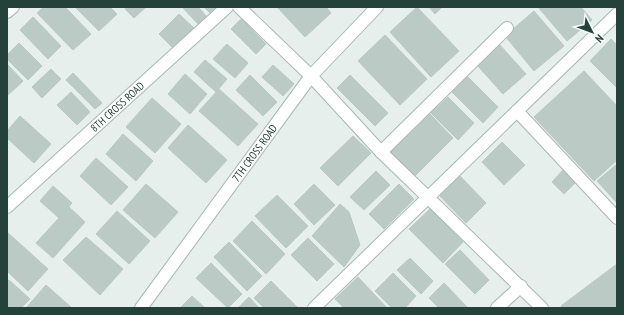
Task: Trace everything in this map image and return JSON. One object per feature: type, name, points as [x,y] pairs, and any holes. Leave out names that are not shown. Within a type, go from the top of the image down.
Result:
[{"type":"street","points":[[7,12],[13,7]]},
{"type":"street","name":"8TH CROSS ROAD","points":[[7,206],[227,7]]},
{"type":"street","points":[[239,7],[311,76],[381,152],[428,199],[521,286],[542,308]]},
{"type":"street","name":"7TH CROSS ROAD","points":[[141,308],[311,76],[377,7]]},
{"type":"street","points":[[314,308],[428,199],[615,14]]},
{"type":"street","points":[[381,152],[507,28]]},
{"type":"street","points":[[517,111],[617,218]]},
{"type":"street","points":[[497,308],[521,286]]},
{"type":"building","points":[[44,7],[65,7],[91,34],[73,50],[37,13]]},
{"type":"building","points":[[75,7],[110,7],[117,14],[99,31]]},
{"type":"building","points":[[128,7],[146,7],[134,18],[125,9]]},
{"type":"building","points":[[182,7],[198,7],[209,19],[200,26]]},
{"type":"building","points":[[204,7],[223,7],[213,16]]},
{"type":"building","points":[[277,7],[326,7],[331,13],[305,37]]},
{"type":"building","points":[[417,7],[459,51],[431,77],[390,32]]},
{"type":"building","points":[[429,7],[442,7],[435,14]]},
{"type":"building","points":[[538,7],[581,7],[592,20],[567,41]]},
{"type":"building","points":[[534,11],[564,46],[534,71],[505,36]]},
{"type":"building","points":[[179,14],[196,30],[176,51],[159,34]]},
{"type":"building","points":[[33,17],[61,46],[48,59],[20,30]]},
{"type":"building","points":[[241,19],[266,44],[256,54],[231,29]]},
{"type":"building","points":[[385,35],[427,79],[400,105],[358,61]]},
{"type":"building","points":[[611,39],[617,45],[617,88],[590,61]]},
{"type":"building","points":[[19,43],[42,66],[28,80],[7,59],[7,55]]},
{"type":"building","points":[[227,44],[248,63],[235,78],[213,59]]},
{"type":"building","points":[[499,44],[526,74],[503,94],[477,65]]},
{"type":"building","points":[[205,60],[227,79],[216,92],[194,72]]},
{"type":"building","points":[[7,64],[23,81],[7,96]]},
{"type":"building","points":[[273,65],[294,84],[283,96],[262,77]]},
{"type":"building","points":[[51,69],[61,79],[42,98],[32,87]]},
{"type":"building","points":[[584,71],[617,106],[617,160],[594,181],[534,117]]},
{"type":"building","points":[[73,73],[102,103],[95,109],[66,80]]},
{"type":"building","points":[[185,74],[207,94],[190,114],[168,94]]},
{"type":"building","points":[[250,75],[277,102],[263,116],[236,90]]},
{"type":"building","points":[[350,75],[388,113],[375,126],[337,88]]},
{"type":"building","points":[[467,76],[498,107],[483,123],[452,92]]},
{"type":"building","points":[[219,89],[258,124],[238,146],[199,111]]},
{"type":"building","points":[[71,92],[90,112],[77,125],[57,105]]},
{"type":"building","points":[[448,97],[474,123],[458,140],[431,113]]},
{"type":"building","points":[[152,98],[181,124],[155,153],[126,127]]},
{"type":"building","points":[[430,114],[453,138],[412,179],[388,155]]},
{"type":"building","points":[[20,116],[51,144],[34,163],[7,138],[7,131]]},
{"type":"building","points":[[188,125],[227,160],[206,183],[168,148]]},
{"type":"building","points":[[123,134],[153,161],[136,181],[106,154]]},
{"type":"building","points":[[353,136],[371,153],[338,186],[320,168]]},
{"type":"building","points":[[502,142],[525,165],[504,185],[482,162]]},
{"type":"building","points":[[96,158],[128,187],[111,205],[80,176]]},
{"type":"building","points":[[617,164],[617,203],[597,181]]},
{"type":"building","points":[[563,170],[575,183],[564,194],[552,182]]},
{"type":"building","points":[[376,171],[390,185],[364,210],[350,197]]},
{"type":"building","points":[[459,175],[486,203],[466,223],[439,195]]},
{"type":"building","points":[[146,184],[178,212],[155,238],[123,210]]},
{"type":"building","points":[[314,184],[335,205],[314,225],[294,204]]},
{"type":"building","points":[[399,184],[414,199],[384,229],[369,214]]},
{"type":"building","points":[[53,186],[72,203],[59,218],[40,201]]},
{"type":"building","points":[[277,195],[308,226],[286,248],[255,216]]},
{"type":"building","points":[[340,204],[349,212],[360,245],[344,267],[312,236]]},
{"type":"building","points":[[69,207],[85,222],[53,258],[36,243]]},
{"type":"building","points":[[430,209],[463,242],[443,263],[409,229]]},
{"type":"building","points":[[117,211],[150,241],[129,264],[96,234]]},
{"type":"building","points":[[252,221],[285,254],[266,274],[233,241]]},
{"type":"building","points":[[7,232],[48,269],[28,291],[7,271]]},
{"type":"building","points":[[86,237],[123,269],[100,295],[63,260]]},
{"type":"building","points":[[308,238],[334,264],[317,281],[291,255]]},
{"type":"building","points":[[229,242],[262,276],[247,291],[214,257]]},
{"type":"building","points":[[460,250],[489,280],[475,294],[445,264]]},
{"type":"building","points":[[410,258],[433,281],[421,294],[397,270]]},
{"type":"building","points":[[211,263],[242,294],[228,308],[196,278]]},
{"type":"building","points":[[617,264],[617,308],[563,308],[561,306]]},
{"type":"building","points":[[393,273],[416,296],[405,308],[392,308],[375,291]]},
{"type":"building","points":[[358,277],[387,308],[344,308],[335,299]]},
{"type":"building","points":[[9,280],[30,299],[21,308],[7,308],[7,282]]},
{"type":"building","points":[[271,281],[298,308],[264,308],[254,298]]},
{"type":"building","points":[[444,283],[467,307],[466,308],[439,308],[429,298]]},
{"type":"building","points":[[46,285],[72,308],[26,308]]},
{"type":"building","points":[[192,296],[205,308],[180,308]]},
{"type":"building","points":[[249,297],[259,308],[238,308]]}]
